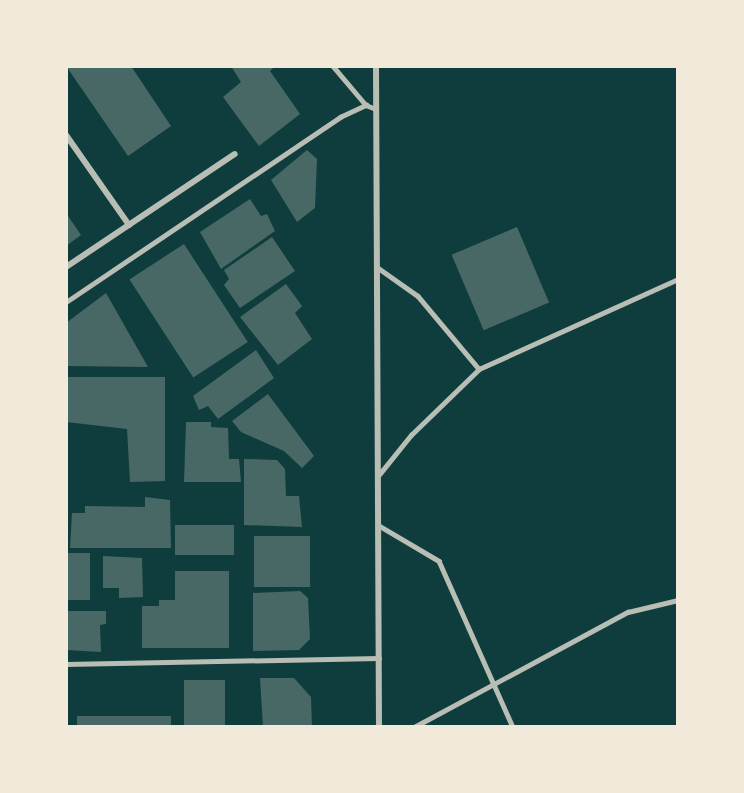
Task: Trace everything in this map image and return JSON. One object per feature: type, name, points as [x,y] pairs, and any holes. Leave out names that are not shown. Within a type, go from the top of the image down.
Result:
[{"type":"street","points":[[376,66],[379,727]]},
{"type":"street","points":[[66,135],[129,225]]},
{"type":"street","points":[[66,267],[235,154]]},
{"type":"lane","points":[[333,66],[366,105],[376,109]]},
{"type":"lane","points":[[66,302],[340,117],[366,105]]},
{"type":"lane","points":[[377,267],[418,296],[479,369]]},
{"type":"lane","points":[[378,476],[411,435],[479,369],[678,279]]},
{"type":"lane","points":[[378,525],[439,561],[513,727]]},
{"type":"lane","points":[[414,727],[496,685],[628,612],[678,600]]},
{"type":"lane","points":[[66,664],[379,658]]},
{"type":"building","points":[[66,66],[131,66],[171,126],[128,156]]},
{"type":"building","points":[[231,66],[275,66],[270,71],[300,114],[259,146],[223,97],[241,82]]},
{"type":"building","points":[[307,150],[317,159],[315,208],[297,222],[271,180]]},
{"type":"building","points":[[250,199],[261,216],[267,214],[275,231],[221,269],[200,232]]},
{"type":"building","points":[[66,213],[81,235],[66,246]]},
{"type":"building","points":[[517,227],[549,302],[484,330],[452,255]]},
{"type":"building","points":[[272,237],[295,271],[240,308],[224,285],[229,279],[224,270]]},
{"type":"building","points":[[184,244],[248,342],[193,378],[129,279]]},
{"type":"building","points":[[286,284],[302,306],[295,313],[312,339],[278,365],[240,317]]},
{"type":"building","points":[[106,293],[148,367],[66,366],[66,323]]},
{"type":"building","points":[[256,350],[274,378],[218,419],[208,406],[199,410],[193,396]]},
{"type":"building","points":[[66,377],[165,377],[165,481],[130,482],[127,429],[66,422]]},
{"type":"building","points":[[268,394],[314,456],[302,468],[284,451],[241,432],[232,421]]},
{"type":"building","points":[[186,422],[211,422],[211,427],[228,428],[229,459],[239,459],[241,482],[184,482]]},
{"type":"building","points":[[244,459],[277,460],[285,469],[286,496],[299,496],[302,527],[244,525]]},
{"type":"building","points":[[145,497],[170,500],[171,548],[70,548],[72,513],[85,513],[85,506],[145,507]]},
{"type":"building","points":[[175,525],[234,525],[234,555],[175,555]]},
{"type":"building","points":[[254,536],[310,536],[310,587],[254,587]]},
{"type":"building","points":[[66,553],[90,553],[90,600],[66,600]]},
{"type":"building","points":[[103,556],[142,558],[143,597],[119,598],[119,588],[103,588]]},
{"type":"building","points":[[175,571],[229,571],[229,648],[142,648],[142,606],[159,606],[159,600],[175,600]]},
{"type":"building","points":[[300,591],[308,598],[310,639],[299,650],[253,651],[253,593]]},
{"type":"building","points":[[66,611],[106,611],[106,624],[100,625],[101,652],[66,650]]},
{"type":"building","points":[[260,678],[294,678],[311,697],[312,727],[263,727]]},
{"type":"building","points":[[184,680],[225,680],[225,727],[184,727]]},
{"type":"building","points":[[77,716],[171,716],[171,727],[77,727]]}]
